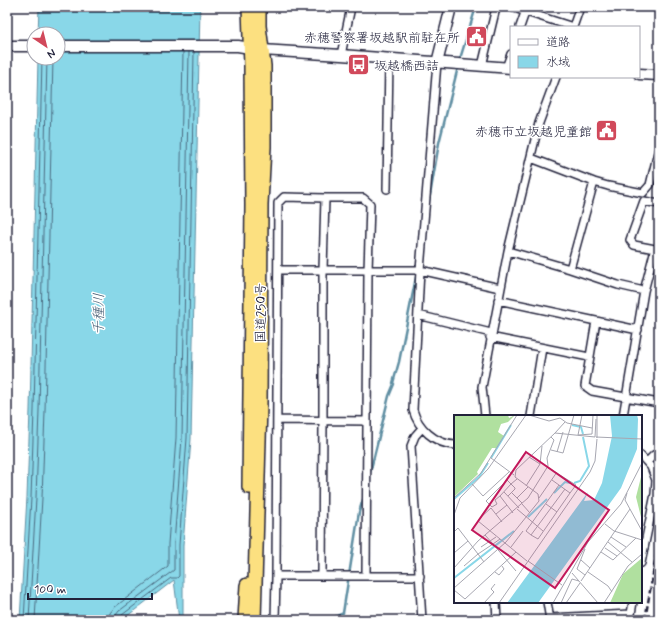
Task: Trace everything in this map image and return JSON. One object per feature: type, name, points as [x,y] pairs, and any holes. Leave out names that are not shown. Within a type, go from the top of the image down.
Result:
[{"type":"highway","name":"国道250号","points":[[245,620],[250,406],[252,206],[249,7]]},
{"type":"highway","name":"国道250号","points":[[250,48],[259,26],[259,7]]},
{"type":"highway","name":"国道250号","points":[[250,48],[264,66],[264,146],[261,204],[260,405],[254,620]]},
{"type":"main road","points":[[437,63],[451,7]]},
{"type":"main road","points":[[7,46],[26,46]]},
{"type":"main road","points":[[66,46],[250,48],[509,68]]},
{"type":"main road","points":[[640,74],[659,75]]},
{"type":"street","points":[[341,55],[351,7]]},
{"type":"street","points":[[482,66],[495,12],[498,7]]},
{"type":"street","points":[[511,7],[526,9],[570,26]]},
{"type":"street","points":[[573,26],[580,7]]},
{"type":"street","points":[[520,26],[526,9]]},
{"type":"street","points":[[387,189],[389,59]]},
{"type":"street","points":[[437,63],[420,270],[413,410],[415,418],[422,428],[436,440],[447,445],[454,445]]},
{"type":"street","points":[[485,415],[482,387],[500,288],[539,123],[556,78]]},
{"type":"street","points":[[624,415],[644,291],[657,249],[634,245],[630,240],[644,201],[643,193],[650,184],[659,148]]},
{"type":"street","points":[[531,158],[594,182],[643,193]]},
{"type":"street","points":[[570,269],[594,182]]},
{"type":"street","points":[[275,620],[278,203],[284,197],[363,198],[370,204],[368,271],[366,575]]},
{"type":"street","points":[[322,575],[323,270],[325,198]]},
{"type":"street","points":[[644,201],[659,204]]},
{"type":"street","points":[[508,251],[618,285],[644,291]]},
{"type":"street","points":[[278,270],[420,270],[500,288]]},
{"type":"street","points":[[498,300],[638,330]]},
{"type":"street","points":[[418,315],[542,348],[589,357]]},
{"type":"street","points":[[596,321],[585,386],[592,391],[659,403]]},
{"type":"street","points":[[531,415],[542,348]]},
{"type":"street","points":[[277,420],[367,421]]},
{"type":"street","points":[[422,428],[415,436],[411,446],[422,620]]},
{"type":"street","points":[[647,462],[654,455],[659,454]]},
{"type":"street","points":[[642,457],[651,467],[656,480],[655,494],[642,558]]},
{"type":"street","points":[[276,576],[420,576]]},
{"type":"street","points":[[496,603],[498,620]]},
{"type":"street","points":[[547,603],[550,619],[630,617],[633,603]]},
{"type":"water","name":"千種川","points":[[39,7],[200,7],[191,439],[183,545],[183,620],[179,620],[174,580],[122,620],[20,620],[30,410],[38,66],[66,66],[66,26],[38,26]]},
{"type":"waterway","points":[[459,62],[476,7]]},
{"type":"waterway","points":[[428,207],[439,143],[458,67]]},
{"type":"waterway","points":[[370,473],[389,396],[394,384],[416,277]]},
{"type":"waterway","points":[[329,620],[343,613],[359,512],[363,499]]},
{"type":"railway","points":[[645,620],[659,539]]},
{"type":"place","name":"赤穂警察署坂越駅前駐在所","points":[[476,37]]},
{"type":"place","name":"坂越橋西詰","points":[[359,65]]},
{"type":"place","name":"赤穂市立坂越児童館","points":[[607,131]]}]
